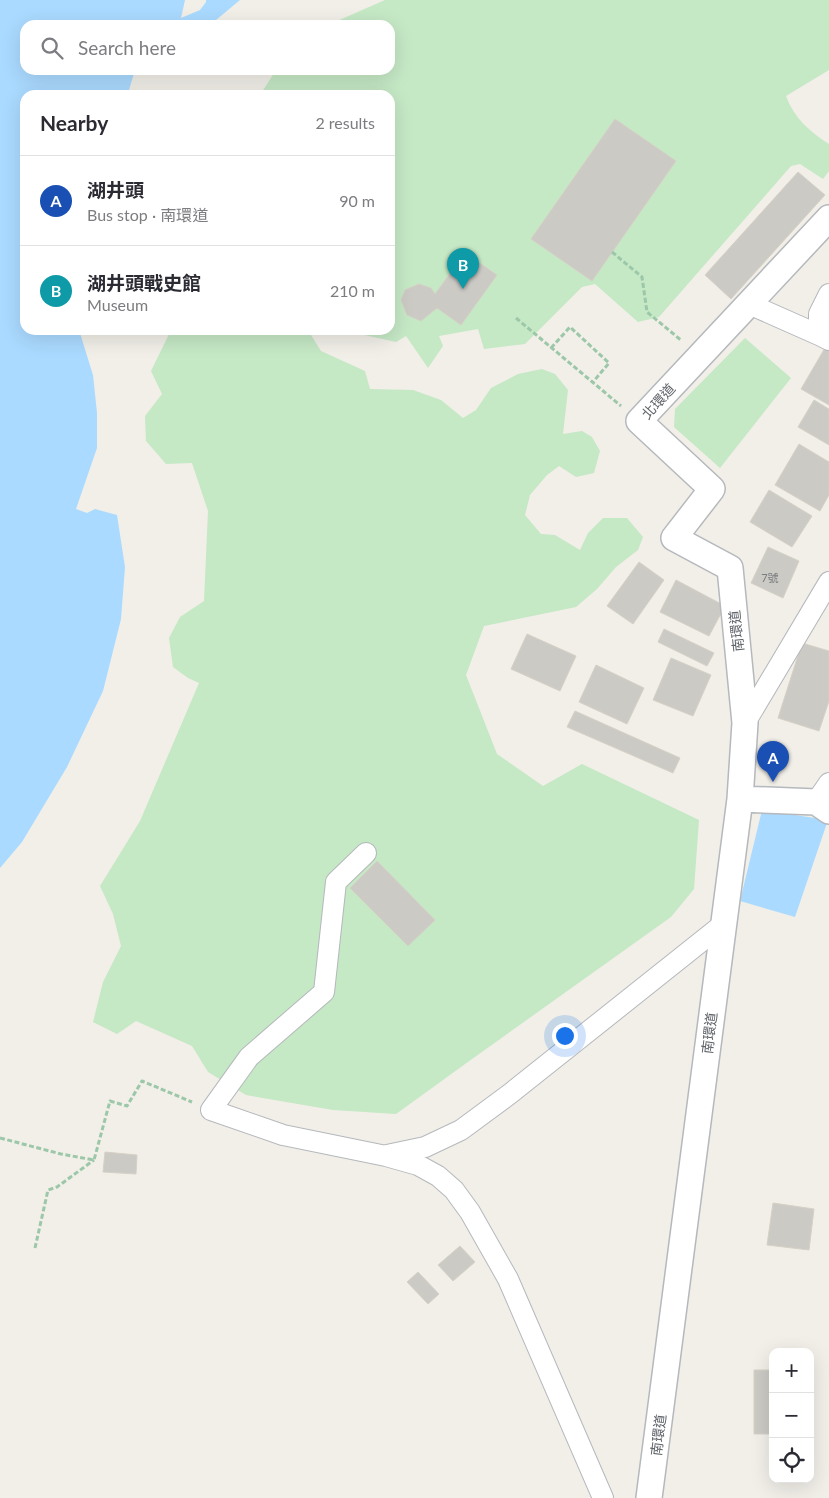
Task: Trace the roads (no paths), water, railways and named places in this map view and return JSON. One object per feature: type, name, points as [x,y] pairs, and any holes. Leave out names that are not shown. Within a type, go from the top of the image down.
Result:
[{"type":"street","name":"北環道","points":[[730,568],[674,538],[712,490],[639,421],[829,218]]},
{"type":"street","points":[[824,337],[819,314],[829,294]]},
{"type":"street","points":[[749,304],[824,337]]},
{"type":"street","name":"南環道","points":[[649,1498],[655,1463],[722,925],[740,799],[745,723],[730,568]]},
{"type":"street","points":[[745,723],[829,582]]},
{"type":"street","points":[[740,799],[825,799]]},
{"type":"street","points":[[366,852],[336,882],[324,992],[249,1057],[211,1110],[284,1135],[386,1156],[418,1165],[438,1176],[454,1190],[470,1212],[508,1279],[603,1498]]},
{"type":"street","points":[[386,1156],[425,1147],[461,1130],[511,1093],[722,925]]},
{"type":"water","points":[[0,0],[185,0],[181,18],[200,10],[206,0],[240,0],[216,20],[20,20],[20,75],[134,75],[129,90],[20,90],[20,335],[81,335],[93,375],[97,413],[97,448],[76,509],[87,513],[95,509],[117,515],[125,567],[121,619],[103,691],[67,767],[22,842],[0,868]]},
{"type":"water","points":[[762,810],[828,820],[795,917],[740,901]]},
{"type":"place","name":"湖井頭戰史館","points":[[463,289]]},
{"type":"place","name":"湖井頭","points":[[773,782]]}]
